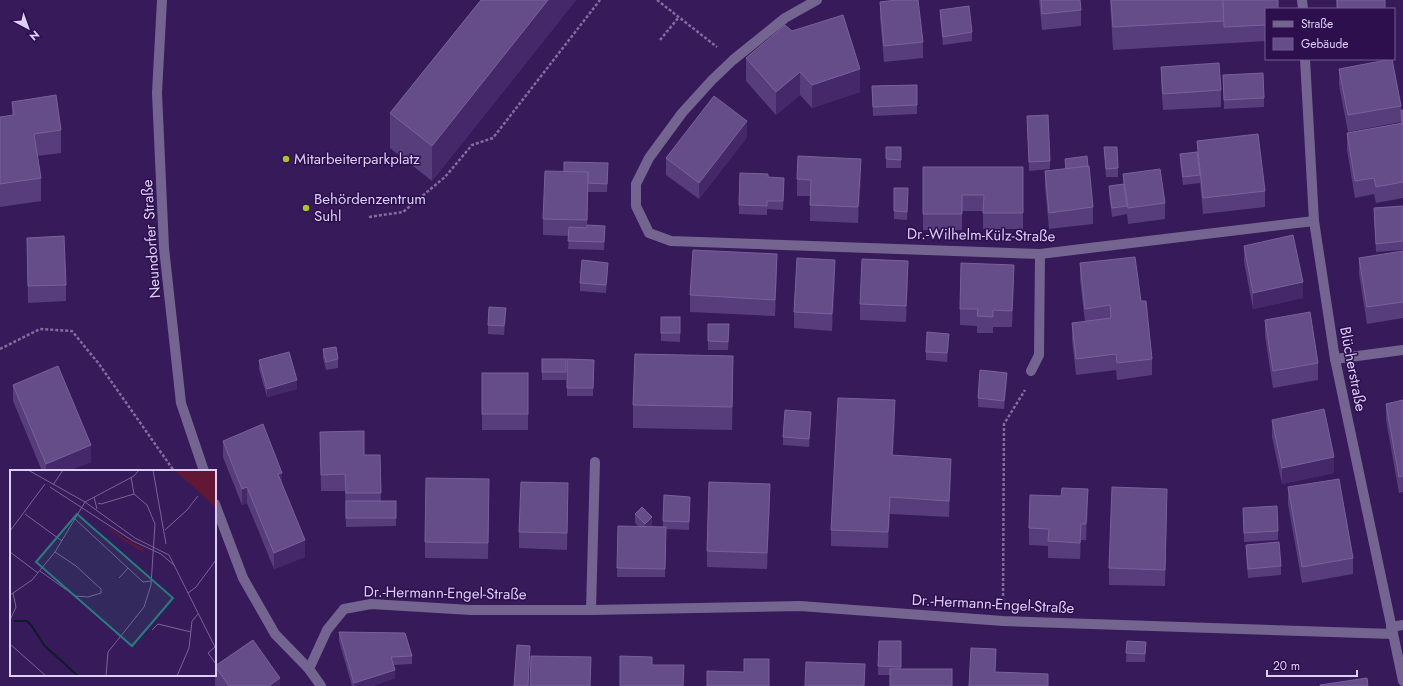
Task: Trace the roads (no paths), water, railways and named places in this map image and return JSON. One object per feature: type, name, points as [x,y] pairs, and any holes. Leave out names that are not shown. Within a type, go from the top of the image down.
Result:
[{"type":"street","name":"Neundorfer Straße","points":[[162,0],[156,94],[164,248],[181,403],[204,470]]},
{"type":"street","name":"Dr.-Wilhelm-Külz-Straße","points":[[817,0],[785,18],[733,60],[712,80],[682,113],[649,158],[636,184],[636,206],[649,233],[671,241],[1040,254],[1314,221]]},
{"type":"street","name":"Blücherstraße","points":[[1305,60],[1314,221],[1335,359],[1403,681]]},
{"type":"street","points":[[1031,371],[1039,355],[1040,254]]},
{"type":"street","points":[[1335,359],[1403,350]]},
{"type":"street","points":[[591,610],[595,462]]},
{"type":"street","points":[[216,507],[243,578],[275,634],[309,669],[321,686]]},
{"type":"street","name":"Dr.-Hermann-Engel-Straße","points":[[309,669],[327,630],[344,609],[371,604],[471,610],[591,610],[800,606],[1003,621],[1392,630],[1403,625]]},
{"type":"place","name":"Mitarbeiterparkplatz","points":[[286,159]]},
{"type":"place","name":"Behördenzentrum Suhl","points":[[306,208]]}]
